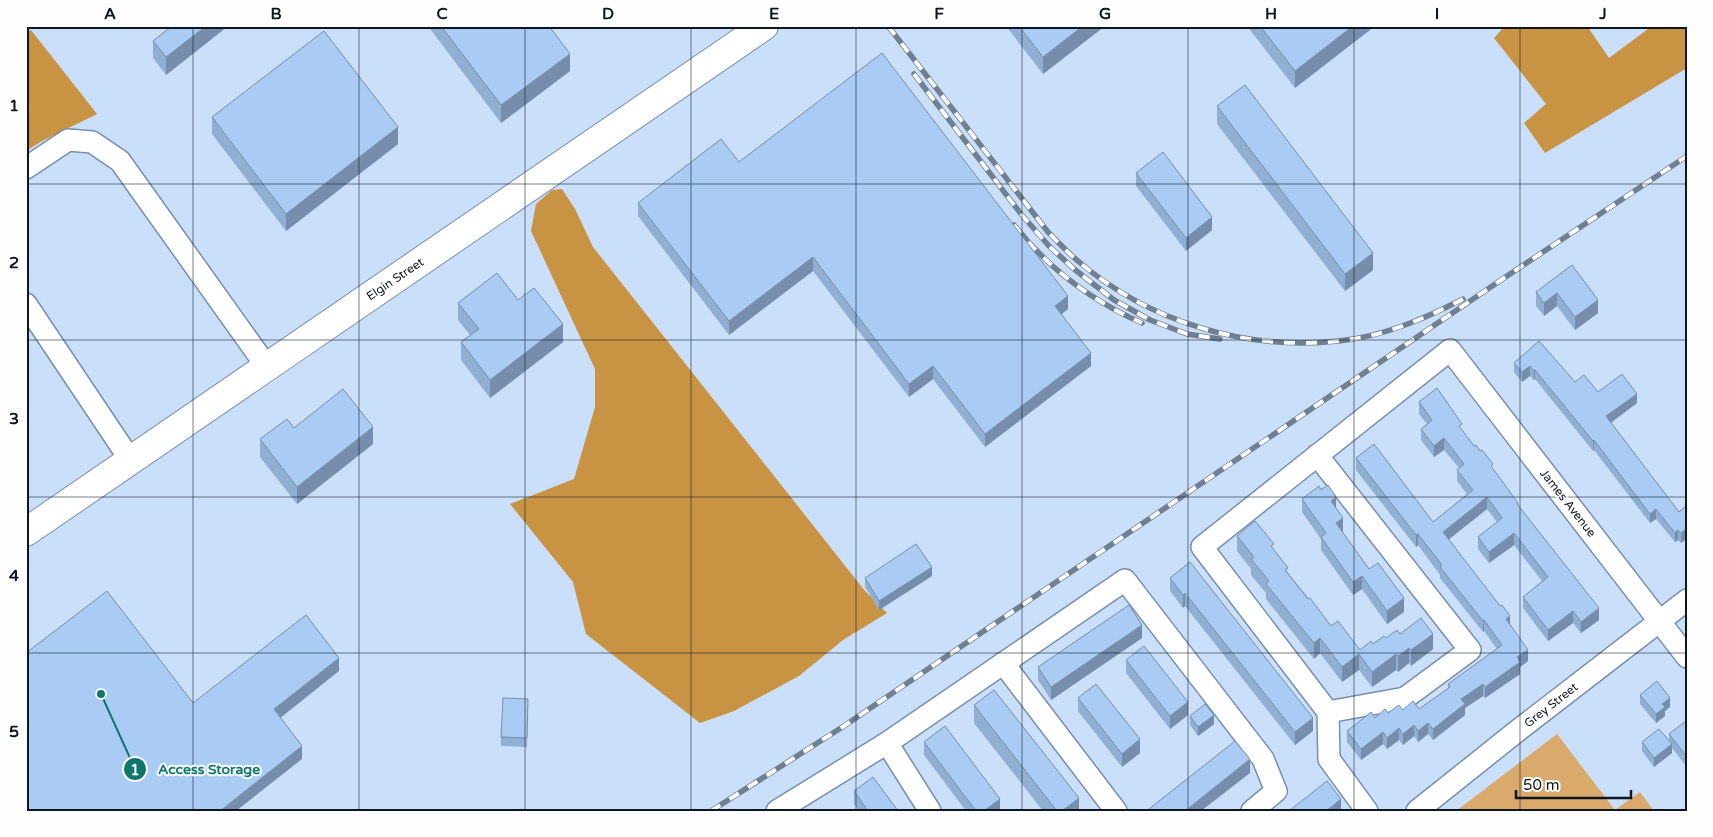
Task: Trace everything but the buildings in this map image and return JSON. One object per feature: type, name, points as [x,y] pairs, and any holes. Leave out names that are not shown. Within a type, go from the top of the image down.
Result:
[{"type":"main road","name":"Elgin Street","points":[[26,532],[764,26]]},
{"type":"street","points":[[26,168],[68,140],[92,142],[120,161],[267,367]]},
{"type":"street","points":[[26,304],[131,461]]},
{"type":"street","name":"James Avenue","points":[[1317,455],[1450,350],[1687,657]]},
{"type":"street","points":[[1328,712],[1405,698],[1470,650],[1317,455],[1202,546],[1328,712],[1329,759],[1367,811]]},
{"type":"street","points":[[777,811],[887,743],[1125,580],[1263,759],[1276,791],[1252,811]]},
{"type":"street","name":"Grey Street","points":[[1417,811],[1687,600]]},
{"type":"street","points":[[1004,664],[1116,811]]},
{"type":"street","points":[[887,743],[930,811]]},
{"type":"shaded area","points":[[1505,26],[1587,26],[1609,58],[1652,26],[1687,26],[1687,68],[1545,153],[1524,123],[1546,104],[1494,38]]},
{"type":"shaded area","points":[[31,30],[97,114],[26,151],[26,32]]},
{"type":"shaded area","points":[[562,189],[575,209],[593,247],[865,591],[887,613],[843,640],[799,676],[734,711],[700,723],[586,634],[573,582],[510,504],[574,479],[595,407],[595,369],[531,231],[536,204],[552,190]]},
{"type":"shaded area","points":[[1557,734],[1615,810],[1640,792],[1654,811],[1456,811]]},
{"type":"railway","points":[[888,26],[1048,232],[1074,258],[1106,282],[1136,301],[1167,316],[1200,328],[1234,336],[1303,343],[1338,341],[1371,336],[1402,326],[1463,299]]},
{"type":"railway","points":[[914,74],[1021,214],[1049,246],[1074,269],[1114,300],[1150,320],[1187,334],[1220,339]]},
{"type":"railway","points":[[711,811],[844,726],[1687,156]]},
{"type":"railway","points":[[1014,225],[1041,255],[1072,282],[1088,294],[1142,323]]},
{"type":"place","name":"Access Storage","points":[[101,694]]}]
